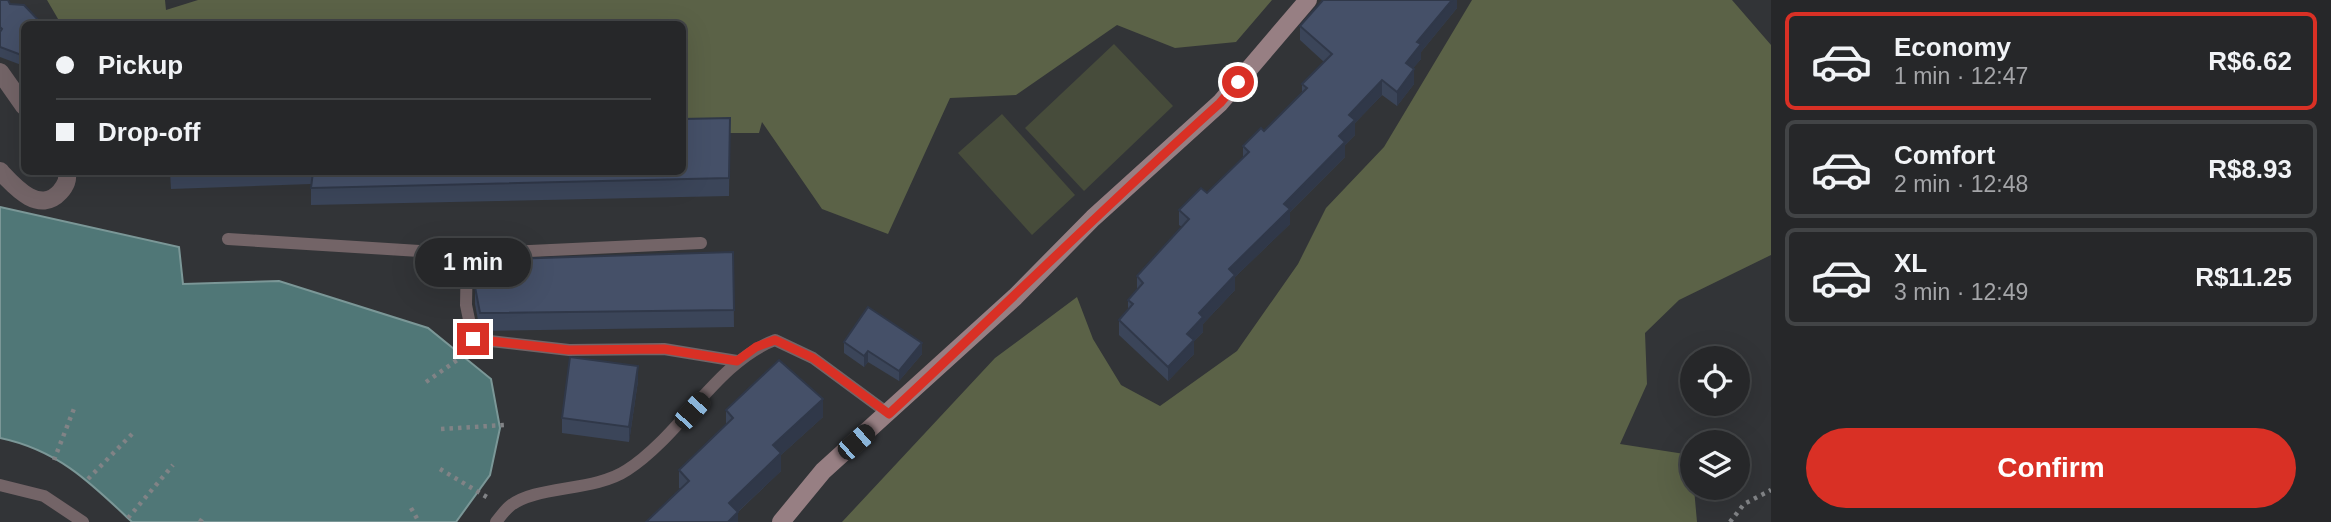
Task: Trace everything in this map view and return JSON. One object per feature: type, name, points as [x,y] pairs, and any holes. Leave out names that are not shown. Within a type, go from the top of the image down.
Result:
[{"type":"street","points":[[781,522],[823,471],[889,414],[1015,297],[1093,218],[1220,103],[1308,0]]},
{"type":"street","points":[[0,72],[21,102]]},
{"type":"street","points":[[0,171],[21,194],[40,201],[56,196],[68,179],[67,175]]},
{"type":"lane","points":[[228,239],[467,254],[701,243]]},
{"type":"lane","points":[[467,254],[466,305],[473,339],[569,350],[664,349],[737,361]]},
{"type":"lane","points":[[496,522],[511,505],[538,494],[581,488],[625,471],[664,441],[737,361],[756,347],[775,340],[813,358],[889,414]]},
{"type":"lane","points":[[0,485],[44,496],[83,522]]},
{"type":"path","points":[[426,382],[463,356]]},
{"type":"path","points":[[54,460],[75,406]]},
{"type":"path","points":[[441,429],[505,425]]},
{"type":"path","points":[[88,479],[132,433]]},
{"type":"path","points":[[128,519],[173,465]]},
{"type":"path","points":[[440,469],[491,500]]},
{"type":"path","points":[[1730,522],[1744,505],[1771,490]]},
{"type":"path","points":[[411,508],[419,522]]},
{"type":"green space","points":[[47,0],[165,0],[166,10],[198,0],[1272,0],[1236,42],[1175,48],[1117,25],[1016,95],[950,98],[888,234],[822,209],[762,122],[759,133],[686,133],[686,21],[59,21]]},
{"type":"green space","points":[[1472,0],[1732,0],[1771,45],[1771,255],[1679,300],[1645,333],[1647,384],[1620,444],[1680,453],[1680,500],[1695,500],[1697,522],[842,522],[995,358],[1077,297],[1093,339],[1121,385],[1160,406],[1237,351],[1298,264],[1326,208],[1384,147]]},
{"type":"green space","points":[[1114,44],[1173,106],[1084,191],[1025,128]]},
{"type":"green space","points":[[1002,114],[1075,195],[1032,235],[958,153]]},
{"type":"water","points":[[0,207],[179,247],[183,284],[279,281],[428,328],[491,379],[500,428],[490,475],[456,522],[132,522],[88,481],[72,470],[21,443],[0,438]]},
{"type":"building","points":[[0,0],[24,5],[39,21],[21,21],[21,55],[0,47]]},
{"type":"building","points":[[1323,0],[1452,0],[1417,42],[1421,44],[1406,63],[1414,69],[1397,92],[1382,80],[1349,115],[1355,120],[1339,136],[1345,142],[1284,204],[1290,209],[1229,269],[1235,275],[1199,313],[1203,317],[1187,334],[1194,340],[1168,367],[1119,320],[1133,304],[1128,300],[1143,283],[1137,276],[1189,219],[1179,210],[1201,188],[1207,193],[1249,152],[1243,146],[1261,128],[1264,131],[1307,88],[1302,84],[1332,54],[1300,26]]},
{"type":"building","points":[[730,118],[729,178],[311,188],[313,175],[686,175],[686,119]]},
{"type":"building","points":[[733,252],[734,310],[480,313],[475,287],[475,260]]},
{"type":"building","points":[[868,307],[922,343],[899,371],[868,351],[864,356],[844,342]]},
{"type":"building","points":[[570,357],[638,366],[629,427],[562,418]]},
{"type":"building","points":[[779,360],[823,399],[773,445],[781,453],[729,503],[738,512],[728,522],[646,522],[689,481],[679,470],[733,418],[726,410]]},
{"type":"route","points":[[473,339],[524,347],[569,350],[664,349],[737,361],[756,347],[775,340],[813,358],[889,414],[1015,297],[1093,218],[1220,103],[1238,82]]}]
